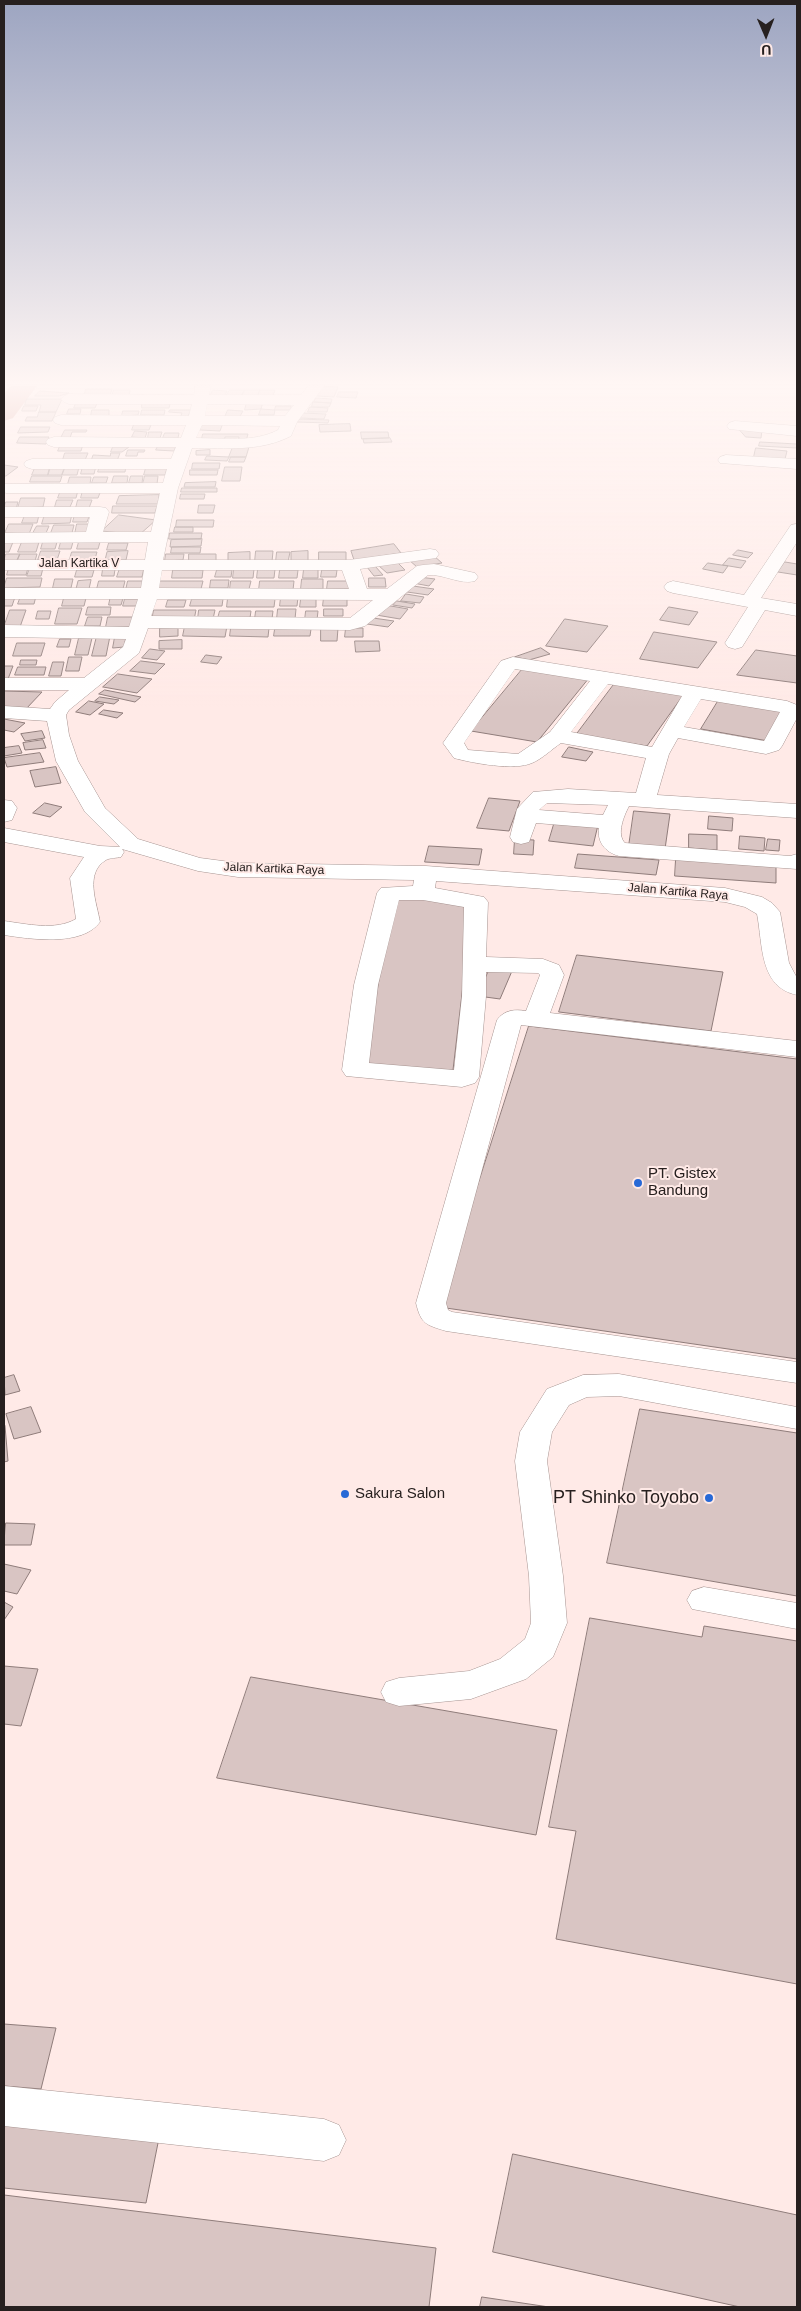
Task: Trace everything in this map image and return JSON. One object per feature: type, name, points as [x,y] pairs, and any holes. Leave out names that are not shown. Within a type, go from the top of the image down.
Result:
[{"type":"street","points":[[100,564],[100,512],[105,494]]},
{"type":"street","points":[[4,712],[56,715],[62,706],[129,653],[149,594],[158,537],[169,494]]},
{"type":"street","points":[[4,512],[100,512]]},
{"type":"street","points":[[735,643],[755,601],[797,529]]},
{"type":"street","points":[[4,538],[158,537]]},
{"type":"street","name":"Jalan Kartika V","points":[[4,565],[349,565],[430,554]]},
{"type":"street","points":[[349,565],[360,594]]},
{"type":"street","points":[[4,630],[350,624],[358,622],[423,570],[428,569],[469,577]]},
{"type":"street","points":[[673,586],[797,610]]},
{"type":"street","points":[[4,593],[394,595]]},
{"type":"street","points":[[603,678],[557,736],[524,760],[469,756],[461,754],[453,743],[508,664],[518,663],[695,692],[790,710],[772,746],[766,748],[671,731]]},
{"type":"street","points":[[4,684],[88,684]]},
{"type":"street","points":[[645,800],[658,754],[695,692]]},
{"type":"street","name":"Jalan Kartika Raya","points":[[56,715],[67,761],[96,812],[130,844],[198,864],[238,870],[425,883],[716,894],[744,898],[758,904],[768,913],[780,974],[786,983],[797,988]]},
{"type":"street","points":[[557,736],[658,754]]},
{"type":"street","points":[[521,837],[528,808],[541,797],[568,796],[645,800],[797,811]]},
{"type":"street","points":[[620,799],[612,822],[609,840],[612,846],[793,863],[797,861]]},
{"type":"street","points":[[4,806],[6,813],[4,815]]},
{"type":"street","points":[[527,816],[612,822]]},
{"type":"street","points":[[4,835],[100,853],[119,850],[130,844]]},
{"type":"street","points":[[4,928],[64,932],[81,927],[88,922],[80,887],[81,876],[100,853]]},
{"type":"street","points":[[425,883],[476,902],[474,996],[466,1076],[462,1079],[355,1070],[366,984],[389,893],[425,883]]},
{"type":"street","points":[[474,964],[543,966],[550,970],[552,975],[535,1020]]},
{"type":"street","points":[[797,1049],[516,1018],[510,1020],[431,1303],[434,1316],[446,1321],[797,1373]]},
{"type":"street","points":[[400,1692],[471,1685],[513,1669],[540,1647],[549,1623],[546,1576],[531,1461],[536,1432],[558,1396],[583,1386],[619,1385],[797,1418]]},
{"type":"street","points":[[704,1600],[797,1616]]},
{"type":"street","points":[[4,2106],[324,2140]]},
{"type":"building","points":[[60,494],[77,494],[76,498],[58,498]]},
{"type":"building","points":[[82,494],[100,494],[98,498],[81,498]]},
{"type":"building","points":[[181,494],[205,494],[204,499],[180,499]]},
{"type":"building","points":[[159,495],[158,504],[116,504],[119,496]]},
{"type":"building","points":[[21,498],[45,498],[43,507],[18,508]]},
{"type":"building","points":[[57,500],[73,500],[70,507],[55,507]]},
{"type":"building","points":[[78,500],[92,500],[89,508],[76,508]]},
{"type":"building","points":[[6,502],[18,502],[16,509],[4,509]]},
{"type":"building","points":[[199,505],[215,505],[213,513],[198,513]]},
{"type":"building","points":[[113,506],[157,506],[155,513],[112,513]]},
{"type":"building","points":[[45,514],[72,514],[70,523],[42,524]]},
{"type":"building","points":[[75,514],[90,514],[87,522],[73,522]]},
{"type":"building","points":[[25,515],[39,515],[37,523],[22,523]]},
{"type":"building","points":[[119,515],[156,520],[139,535],[102,531]]},
{"type":"building","points":[[177,520],[214,520],[213,527],[176,527]]},
{"type":"building","points":[[9,524],[33,524],[29,534],[5,533]]},
{"type":"building","points":[[77,524],[95,524],[92,534],[75,534]]},
{"type":"building","points":[[54,525],[74,525],[72,533],[51,533]]},
{"type":"building","points":[[37,526],[49,526],[46,533],[33,533]]},
{"type":"building","points":[[175,527],[193,527],[193,532],[174,532]]},
{"type":"building","points":[[170,533],[202,533],[201,539],[169,539]]},
{"type":"building","points":[[202,539],[201,546],[170,547],[171,540]]},
{"type":"building","points":[[4,542],[13,542],[9,552],[4,552]]},
{"type":"building","points":[[22,542],[39,542],[36,552],[18,552]]},
{"type":"building","points":[[43,542],[57,542],[55,549],[41,549]]},
{"type":"building","points":[[61,542],[73,542],[71,549],[59,549]]},
{"type":"building","points":[[79,542],[100,542],[98,549],[77,549]]},
{"type":"building","points":[[109,543],[128,543],[126,550],[107,550]]},
{"type":"building","points":[[394,544],[401,553],[354,560],[351,551]]},
{"type":"building","points":[[172,547],[201,547],[200,553],[171,553]]},
{"type":"building","points":[[738,550],[753,553],[748,558],[733,555]]},
{"type":"building","points":[[41,551],[60,551],[57,560],[38,560]]},
{"type":"building","points":[[128,551],[126,560],[105,560],[107,552]]},
{"type":"building","points":[[256,551],[273,551],[272,562],[255,562]]},
{"type":"building","points":[[308,551],[308,561],[291,562],[291,552]]},
{"type":"building","points":[[72,552],[97,552],[95,559],[70,559]]},
{"type":"building","points":[[250,552],[250,562],[228,563],[228,553]]},
{"type":"building","points":[[277,552],[290,552],[288,562],[276,562]]},
{"type":"building","points":[[319,552],[346,552],[346,563],[319,563]]},
{"type":"building","points":[[6,554],[20,554],[17,561],[4,561]]},
{"type":"building","points":[[20,554],[37,554],[35,561],[17,561]]},
{"type":"building","points":[[166,554],[184,554],[183,560],[165,561]]},
{"type":"building","points":[[189,554],[216,554],[216,562],[189,562]]},
{"type":"building","points":[[434,556],[442,563],[417,567],[409,560]]},
{"type":"building","points":[[729,558],[746,561],[741,568],[723,565]]},
{"type":"building","points":[[785,562],[797,564],[797,575],[778,572]]},
{"type":"building","points":[[398,563],[405,570],[387,573],[379,566]]},
{"type":"building","points":[[708,563],[728,566],[723,573],[703,569]]},
{"type":"building","points":[[375,566],[383,575],[374,576],[367,567]]},
{"type":"building","points":[[9,568],[28,568],[26,575],[7,575]]},
{"type":"building","points":[[30,568],[43,568],[41,576],[27,576]]},
{"type":"building","points":[[120,568],[144,568],[142,577],[117,577]]},
{"type":"building","points":[[103,569],[115,569],[114,576],[102,576]]},
{"type":"building","points":[[234,569],[254,569],[253,578],[233,578]]},
{"type":"building","points":[[258,569],[275,569],[274,578],[257,578]]},
{"type":"building","points":[[304,569],[318,569],[318,578],[303,578]]},
{"type":"building","points":[[77,570],[94,570],[92,577],[75,577]]},
{"type":"building","points":[[173,570],[203,570],[202,578],[172,578]]},
{"type":"building","points":[[217,570],[232,570],[231,577],[215,577]]},
{"type":"building","points":[[280,570],[298,570],[297,578],[279,578]]},
{"type":"building","points":[[322,570],[337,570],[336,577],[321,577]]},
{"type":"building","points":[[419,577],[435,579],[429,586],[413,583]]},
{"type":"building","points":[[7,578],[42,578],[40,587],[4,588]]},
{"type":"building","points":[[369,578],[385,578],[386,587],[369,587]]},
{"type":"building","points":[[55,579],[73,579],[71,588],[53,588]]},
{"type":"building","points":[[302,579],[323,579],[323,589],[301,589]]},
{"type":"building","points":[[91,580],[89,589],[76,589],[78,581]]},
{"type":"building","points":[[211,580],[229,580],[228,588],[210,588]]},
{"type":"building","points":[[99,581],[125,581],[123,589],[97,589]]},
{"type":"building","points":[[128,581],[145,581],[143,590],[126,590]]},
{"type":"building","points":[[159,581],[203,581],[201,589],[157,589]]},
{"type":"building","points":[[231,581],[251,581],[249,589],[230,589]]},
{"type":"building","points":[[260,581],[294,581],[293,590],[259,590]]},
{"type":"building","points":[[328,581],[351,581],[351,589],[327,589]]},
{"type":"building","points":[[413,586],[434,589],[428,595],[407,592]]},
{"type":"building","points":[[406,594],[424,597],[420,603],[401,601]]},
{"type":"building","points":[[111,595],[124,595],[121,605],[109,605]]},
{"type":"building","points":[[21,596],[36,596],[34,604],[18,604]]},
{"type":"building","points":[[4,597],[15,597],[12,606],[4,606]]},
{"type":"building","points":[[281,597],[298,597],[297,606],[280,606]]},
{"type":"building","points":[[324,597],[347,597],[347,606],[323,606]]},
{"type":"building","points":[[64,598],[86,598],[84,606],[62,606]]},
{"type":"building","points":[[228,598],[275,599],[274,607],[227,607]]},
{"type":"building","points":[[125,599],[138,599],[137,606],[123,606]]},
{"type":"building","points":[[192,599],[223,599],[222,606],[190,606]]},
{"type":"building","points":[[301,599],[316,599],[316,607],[300,607]]},
{"type":"building","points":[[168,600],[186,600],[184,607],[166,607]]},
{"type":"building","points":[[397,601],[415,604],[412,608],[393,605]]},
{"type":"building","points":[[385,605],[408,609],[400,619],[376,615]]},
{"type":"building","points":[[88,607],[111,607],[110,615],[86,615]]},
{"type":"building","points":[[669,607],[698,612],[689,625],[660,620]]},
{"type":"building","points":[[59,608],[82,608],[77,624],[55,624]]},
{"type":"building","points":[[278,609],[296,609],[295,619],[277,619]]},
{"type":"building","points":[[324,609],[343,609],[343,616],[324,616]]},
{"type":"building","points":[[10,610],[26,610],[20,627],[4,627]]},
{"type":"building","points":[[154,610],[196,610],[194,620],[152,620]]},
{"type":"building","points":[[199,610],[215,610],[213,619],[198,619]]},
{"type":"building","points":[[38,611],[51,611],[49,619],[36,619]]},
{"type":"building","points":[[220,611],[251,611],[250,618],[218,618]]},
{"type":"building","points":[[256,611],[273,611],[272,619],[255,619]]},
{"type":"building","points":[[306,611],[318,611],[317,620],[305,620]]},
{"type":"building","points":[[88,617],[102,617],[100,626],[85,626]]},
{"type":"building","points":[[108,617],[133,617],[130,627],[106,627]]},
{"type":"building","points":[[373,618],[394,621],[388,627],[367,624]]},
{"type":"building","points":[[565,619],[608,626],[587,652],[546,646]]},
{"type":"building","points":[[185,626],[227,626],[225,637],[183,636]]},
{"type":"building","points":[[160,628],[178,628],[178,636],[160,637]]},
{"type":"building","points":[[231,628],[269,628],[268,637],[230,636]]},
{"type":"building","points":[[321,628],[338,628],[337,641],[321,641]]},
{"type":"building","points":[[346,628],[363,628],[363,637],[345,637]]},
{"type":"building","points":[[275,629],[311,629],[310,636],[274,636]]},
{"type":"building","points":[[654,632],[717,642],[698,668],[640,659]]},
{"type":"building","points":[[97,636],[110,636],[106,656],[92,656]]},
{"type":"building","points":[[115,637],[126,637],[124,647],[113,648]]},
{"type":"building","points":[[79,638],[92,638],[88,655],[75,655]]},
{"type":"building","points":[[60,639],[71,639],[69,647],[57,647]]},
{"type":"building","points":[[182,640],[182,649],[159,649],[159,641]]},
{"type":"building","points":[[355,641],[379,641],[380,651],[356,652]]},
{"type":"building","points":[[17,643],[45,643],[41,656],[13,656]]},
{"type":"building","points":[[541,648],[550,654],[529,660],[515,657]]},
{"type":"building","points":[[150,649],[165,651],[157,660],[142,658]]},
{"type":"building","points":[[756,650],[797,656],[797,683],[737,675]]},
{"type":"building","points":[[206,655],[222,657],[217,664],[201,662]]},
{"type":"building","points":[[69,657],[82,657],[79,671],[66,671]]},
{"type":"building","points":[[21,660],[37,660],[36,665],[20,665]]},
{"type":"building","points":[[141,661],[165,664],[155,674],[130,671]]},
{"type":"building","points":[[53,662],[64,662],[61,676],[49,676]]},
{"type":"building","points":[[4,666],[13,666],[8,679],[4,679]]},
{"type":"building","points":[[525,666],[589,678],[537,742],[471,731]]},
{"type":"building","points":[[18,667],[46,667],[44,675],[15,675]]},
{"type":"building","points":[[118,674],[152,679],[137,693],[103,687]]},
{"type":"building","points":[[615,683],[684,694],[647,746],[576,735]]},
{"type":"building","points":[[105,690],[141,697],[135,702],[99,694]]},
{"type":"building","points":[[4,691],[42,692],[25,710],[4,708]]},
{"type":"building","points":[[100,697],[119,700],[114,704],[95,701]]},
{"type":"building","points":[[720,698],[785,710],[768,741],[701,729]]},
{"type":"building","points":[[89,701],[104,704],[90,715],[76,712]]},
{"type":"building","points":[[104,710],[123,713],[117,718],[99,714]]},
{"type":"building","points":[[4,719],[25,723],[14,732],[4,730]]},
{"type":"building","points":[[42,731],[45,738],[25,741],[21,734]]},
{"type":"building","points":[[43,740],[46,748],[25,750],[23,743]]},
{"type":"building","points":[[19,746],[22,753],[4,756],[4,748]]},
{"type":"building","points":[[569,747],[593,752],[586,761],[562,757]]},
{"type":"building","points":[[40,753],[44,762],[7,767],[4,758]]},
{"type":"building","points":[[56,767],[61,783],[35,787],[30,771]]},
{"type":"building","points":[[489,798],[520,801],[509,831],[477,828]]},
{"type":"building","points":[[45,803],[62,807],[50,817],[33,813]]},
{"type":"building","points":[[634,811],[670,814],[665,849],[629,846]]},
{"type":"building","points":[[709,816],[733,818],[732,831],[708,829]]},
{"type":"building","points":[[555,821],[598,825],[593,846],[549,841]]},
{"type":"building","points":[[689,834],[717,835],[717,850],[689,848]]},
{"type":"building","points":[[740,836],[765,838],[764,851],[739,849]]},
{"type":"building","points":[[515,839],[534,840],[533,855],[514,854]]},
{"type":"building","points":[[768,839],[780,840],[779,851],[766,850]]},
{"type":"building","points":[[429,846],[482,849],[479,865],[425,862]]},
{"type":"building","points":[[578,854],[659,860],[656,875],[575,868]]},
{"type":"building","points":[[676,859],[776,866],[776,883],[675,876]]},
{"type":"building","points":[[394,898],[473,901],[453,1070],[364,1066]]},
{"type":"building","points":[[577,955],[723,972],[711,1031],[559,1012]]},
{"type":"building","points":[[490,968],[512,971],[500,999],[478,996]]},
{"type":"building","name":"PT. Gistex Bandung","points":[[529,1026],[797,1059],[797,1359],[439,1307]]},
{"type":"building","points":[[14,1375],[20,1391],[5,1395],[4,1378]]},
{"type":"building","points":[[31,1407],[41,1432],[14,1439],[6,1414]]},
{"type":"building","name":"PT Shinko Toyobo","points":[[640,1409],[797,1433],[797,1596],[607,1563]]},
{"type":"building","points":[[4,1427],[8,1461],[4,1462]]},
{"type":"building","points":[[6,1523],[35,1524],[31,1545],[4,1545]]},
{"type":"building","points":[[4,1564],[31,1570],[17,1594],[4,1591]]},
{"type":"building","points":[[4,1602],[13,1607],[4,1620]]},
{"type":"building","points":[[590,1618],[702,1637],[704,1626],[797,1641],[797,1984],[556,1939],[576,1831],[549,1827]]},
{"type":"building","points":[[4,1666],[38,1669],[21,1726],[4,1724]]},
{"type":"building","points":[[251,1677],[557,1730],[536,1835],[217,1778]]},
{"type":"building","points":[[4,2024],[56,2028],[41,2089],[4,2086]]},
{"type":"building","points":[[4,2117],[160,2133],[146,2203],[4,2188]]},
{"type":"building","points":[[513,2154],[797,2215],[797,2307],[740,2307],[493,2252]]},
{"type":"building","points":[[4,2195],[436,2248],[429,2307],[4,2307]]},
{"type":"building","points":[[482,2297],[549,2307],[480,2307]]},
{"type":"place","name":"PT. Gistex Bandung","points":[[638,1183]]},
{"type":"place","name":"Sakura Salon","points":[[345,1494]]},
{"type":"place","name":"PT Shinko Toyobo","points":[[709,1498]]}]
